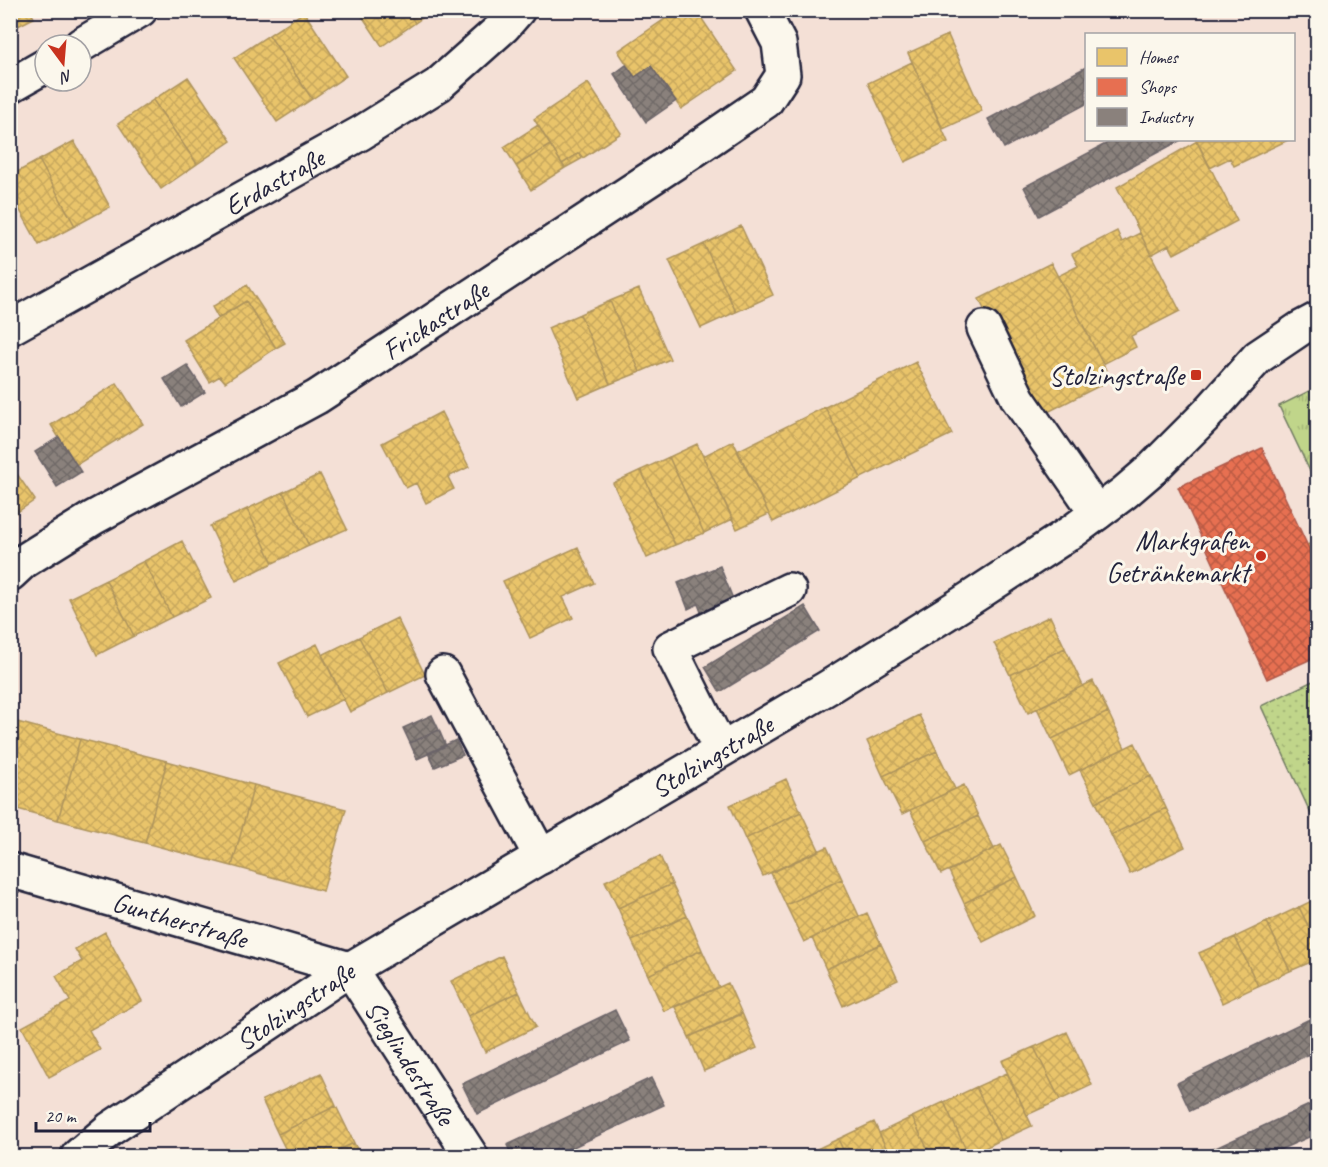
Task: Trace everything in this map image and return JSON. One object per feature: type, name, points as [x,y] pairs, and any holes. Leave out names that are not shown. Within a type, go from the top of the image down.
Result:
[{"type":"street","points":[[93,38],[140,10]]},
{"type":"street","name":"Erdastraße","points":[[10,328],[361,133],[438,85],[504,26],[518,10]]},
{"type":"street","name":"Frickastraße","points":[[10,574],[24,561],[93,518],[317,397],[766,101],[783,75],[779,43],[762,10]]},
{"type":"street","points":[[10,86],[33,73]]},
{"type":"street","name":"Stolzingstraße","points":[[78,1156],[110,1129],[351,969],[827,688],[960,605],[1072,531],[1124,493],[1152,469],[1207,414],[1258,357],[1317,319]]},
{"type":"street","points":[[984,328],[1018,399],[1097,513]]},
{"type":"street","points":[[721,750],[670,648],[789,590]]},
{"type":"street","points":[[443,674],[541,857]]},
{"type":"street","name":"Guntherstraße","points":[[10,870],[351,969]]},
{"type":"street","name":"Sieglindestraße","points":[[351,969],[471,1156]]},
{"type":"green space","points":[[1311,390],[1317,390],[1317,486],[1279,406]]},
{"type":"green space","points":[[1317,679],[1318,824],[1316,825],[1261,706]]},
{"type":"building: Homes","points":[[10,10],[30,10],[34,18],[10,30]]},
{"type":"building: Homes","points":[[358,10],[407,10],[415,23],[382,46]]},
{"type":"building: Homes","points":[[407,10],[434,10],[415,23]]},
{"type":"building: Homes","points":[[678,10],[696,10],[737,71],[681,109],[651,66],[635,77],[618,51]]},
{"type":"building: Homes","points":[[304,12],[346,76],[312,99],[269,35]]},
{"type":"building: Homes","points":[[269,35],[312,99],[277,122],[234,58]]},
{"type":"building: Homes","points":[[948,35],[982,111],[943,129],[908,53]]},
{"type":"building: Homes","points":[[912,62],[948,142],[905,162],[868,83]]},
{"type":"building: Homes","points":[[188,77],[231,141],[197,164],[153,100]]},
{"type":"building: Homes","points":[[588,83],[621,133],[583,158],[579,153],[562,164],[534,119]]},
{"type":"building: Homes","points":[[153,100],[197,164],[161,189],[118,124]]},
{"type":"building: Homes","points":[[538,125],[550,145],[516,166],[504,147]]},
{"type":"building: Homes","points":[[74,141],[110,207],[75,226],[39,160]]},
{"type":"building: Homes","points":[[1196,141],[1286,141],[1234,166],[1230,158],[1210,168]]},
{"type":"building: Homes","points":[[1197,141],[1237,221],[1174,254],[1169,245],[1151,255],[1117,187]]},
{"type":"building: Homes","points":[[550,145],[565,168],[531,190],[516,166]]},
{"type":"building: Homes","points":[[579,153],[583,158],[565,168],[562,164]]},
{"type":"building: Homes","points":[[39,160],[75,226],[39,245],[10,192],[10,176]]},
{"type":"building: Homes","points":[[741,226],[773,295],[736,312],[704,244]]},
{"type":"building: Homes","points":[[1117,231],[1122,242],[1140,233],[1180,311],[1131,336],[1136,347],[1103,364],[1058,276],[1078,266],[1072,254]]},
{"type":"building: Homes","points":[[704,244],[736,312],[701,328],[669,260]]},
{"type":"building: Homes","points":[[1051,263],[1111,380],[1038,417],[979,299]]},
{"type":"building: Homes","points":[[247,285],[285,343],[276,348],[246,301],[218,318],[212,307]]},
{"type":"building: Homes","points":[[639,289],[670,359],[640,372],[610,301]]},
{"type":"building: Homes","points":[[246,301],[276,348],[225,382],[220,376],[210,382],[184,340]]},
{"type":"building: Homes","points":[[610,301],[640,372],[610,384],[580,314]]},
{"type":"building: Homes","points":[[580,314],[610,384],[578,398],[548,328]]},
{"type":"building: Homes","points":[[916,362],[952,434],[861,478],[825,407]]},
{"type":"building: Homes","points":[[117,383],[143,424],[76,465],[51,425]]},
{"type":"building: Homes","points":[[825,407],[861,478],[773,522],[737,451]]},
{"type":"building: Homes","points":[[441,412],[469,467],[448,477],[454,489],[426,503],[416,483],[406,488],[382,443]]},
{"type":"building: Homes","points":[[733,441],[769,514],[737,529],[703,456]]},
{"type":"building: Homes","points":[[697,444],[733,519],[704,533],[669,457]]},
{"type":"building: Homes","points":[[669,457],[704,533],[675,545],[641,470]]},
{"type":"building: Homes","points":[[10,464],[35,500],[10,517]]},
{"type":"building: Homes","points":[[641,470],[675,545],[647,558],[613,483]]},
{"type":"building: Homes","points":[[320,474],[347,529],[309,546],[283,492]]},
{"type":"building: Homes","points":[[283,492],[309,546],[273,563],[247,509]]},
{"type":"building: Homes","points":[[247,509],[273,563],[236,581],[210,526]]},
{"type":"building: Homes","points":[[1318,540],[1318,568],[1307,545]]},
{"type":"building: Homes","points":[[182,541],[211,598],[172,617],[144,561]]},
{"type":"building: Homes","points":[[578,547],[594,583],[563,597],[573,618],[530,638],[503,581]]},
{"type":"building: Homes","points":[[144,561],[172,617],[134,636],[106,580]]},
{"type":"building: Homes","points":[[106,580],[134,636],[97,655],[69,598]]},
{"type":"building: Homes","points":[[1050,616],[1065,648],[1010,675],[994,643]]},
{"type":"building: Homes","points":[[397,618],[425,675],[388,693],[359,637]]},
{"type":"building: Homes","points":[[359,637],[388,693],[350,712],[322,655]]},
{"type":"building: Homes","points":[[317,644],[344,699],[307,717],[279,663]]},
{"type":"building: Homes","points":[[1065,648],[1083,686],[1028,713],[1010,675]]},
{"type":"building: Homes","points":[[1093,681],[1108,712],[1052,739],[1037,708]]},
{"type":"building: Homes","points":[[1108,712],[1125,748],[1069,775],[1052,739]]},
{"type":"building: Homes","points":[[919,715],[937,751],[883,776],[867,741]]},
{"type":"building: Homes","points":[[10,720],[80,739],[58,820],[10,807]]},
{"type":"building: Homes","points":[[80,739],[167,761],[145,843],[58,820]]},
{"type":"building: Homes","points":[[1135,743],[1151,776],[1096,802],[1080,770]]},
{"type":"building: Homes","points":[[937,751],[955,789],[902,814],[883,776]]},
{"type":"building: Homes","points":[[167,761],[254,785],[232,866],[145,843]]},
{"type":"building: Homes","points":[[1151,776],[1166,808],[1111,835],[1096,802]]},
{"type":"building: Homes","points":[[786,779],[801,812],[745,839],[730,805]]},
{"type":"building: Homes","points":[[254,785],[346,809],[323,891],[232,866]]},
{"type":"building: Homes","points":[[964,785],[978,816],[925,841],[910,810]]},
{"type":"building: Homes","points":[[1166,808],[1185,847],[1130,874],[1111,835]]},
{"type":"building: Homes","points":[[801,812],[819,850],[763,876],[745,839]]},
{"type":"building: Homes","points":[[978,816],[994,849],[941,874],[925,841]]},
{"type":"building: Homes","points":[[1001,845],[1017,877],[964,903],[949,871]]},
{"type":"building: Homes","points":[[827,847],[842,879],[786,905],[771,873]]},
{"type":"building: Homes","points":[[660,856],[672,884],[618,908],[605,881]]},
{"type":"building: Homes","points":[[1017,877],[1035,916],[983,942],[964,903]]},
{"type":"building: Homes","points":[[842,879],[859,916],[804,942],[786,905]]},
{"type":"building: Homes","points":[[672,884],[687,916],[632,941],[618,908]]},
{"type":"building: Homes","points":[[1318,898],[1318,946],[1299,907]]},
{"type":"building: Homes","points":[[1299,907],[1318,946],[1318,959],[1290,971],[1267,922]]},
{"type":"building: Homes","points":[[867,913],[881,944],[826,969],[812,938]]},
{"type":"building: Homes","points":[[687,916],[702,950],[648,975],[632,941]]},
{"type":"building: Homes","points":[[1267,922],[1290,971],[1258,986],[1235,937]]},
{"type":"building: Homes","points":[[105,932],[142,1001],[89,1030],[100,1050],[49,1077],[22,1027],[70,1001],[56,976],[82,961],[75,949]]},
{"type":"building: Homes","points":[[1235,937],[1258,986],[1222,1003],[1199,953]]},
{"type":"building: Homes","points":[[881,944],[898,980],[843,1006],[826,969]]},
{"type":"building: Homes","points":[[702,950],[719,987],[664,1011],[648,975]]},
{"type":"building: Homes","points":[[502,956],[519,992],[468,1016],[451,981]]},
{"type":"building: Homes","points":[[728,983],[742,1014],[689,1037],[675,1007]]},
{"type":"building: Homes","points":[[519,992],[536,1027],[485,1052],[468,1016]]},
{"type":"building: Homes","points":[[742,1013],[757,1048],[704,1071],[689,1037]]},
{"type":"building: Homes","points":[[1067,1032],[1092,1085],[1060,1100],[1034,1047]]},
{"type":"building: Homes","points":[[1034,1047],[1060,1100],[1027,1115],[1002,1061]]},
{"type":"building: Homes","points":[[321,1073],[336,1106],[278,1134],[262,1100]]},
{"type":"building: Homes","points":[[1007,1073],[1032,1126],[1001,1140],[976,1087]]},
{"type":"building: Homes","points":[[976,1087],[1001,1140],[969,1156],[944,1102]]},
{"type":"building: Homes","points":[[944,1102],[969,1156],[931,1156],[912,1117]]},
{"type":"building: Homes","points":[[336,1106],[354,1143],[325,1156],[289,1156],[278,1134]]},
{"type":"building: Homes","points":[[912,1117],[931,1156],[890,1156],[879,1133]]},
{"type":"building: Homes","points":[[874,1122],[890,1156],[846,1156],[838,1139]]},
{"type":"building: Homes","points":[[838,1139],[846,1156],[802,1156]]},
{"type":"building: Homes","points":[[354,1143],[361,1156],[325,1156]]},
{"type":"building: Shops","name":"Markgrafen Getränkemarkt","points":[[1262,448],[1318,568],[1318,656],[1267,679],[1178,487]]},
{"type":"building: Industry","points":[[626,65],[635,77],[651,66],[676,101],[646,122],[614,74]]},
{"type":"building: Industry","points":[[1085,68],[1085,105],[1004,148],[988,119]]},
{"type":"building: Industry","points":[[1111,141],[1179,141],[1039,216],[1024,187]]},
{"type":"building: Industry","points":[[187,365],[205,392],[181,407],[164,379]]},
{"type":"building: Industry","points":[[59,437],[81,472],[57,487],[35,452]]},
{"type":"building: Industry","points":[[720,566],[733,599],[701,612],[698,604],[688,609],[678,583]]},
{"type":"building: Industry","points":[[805,606],[820,631],[720,692],[705,667]]},
{"type":"building: Industry","points":[[432,715],[439,730],[410,743],[403,728]]},
{"type":"building: Industry","points":[[439,730],[446,746],[417,759],[410,743]]},
{"type":"building: Industry","points":[[456,740],[463,755],[435,767],[428,753]]},
{"type":"building: Industry","points":[[615,1010],[630,1041],[477,1114],[462,1084]]},
{"type":"building: Industry","points":[[1318,1015],[1318,1050],[1190,1111],[1177,1083]]},
{"type":"building: Industry","points":[[651,1078],[664,1105],[554,1156],[512,1156],[507,1145]]},
{"type":"building: Industry","points":[[1318,1101],[1318,1133],[1266,1156],[1214,1156],[1211,1150]]},
{"type":"place","name":"Stolzingstraße","points":[[1196,375]]},
{"type":"place","name":"Markgrafen Getränkemarkt","points":[[1261,556]]}]
